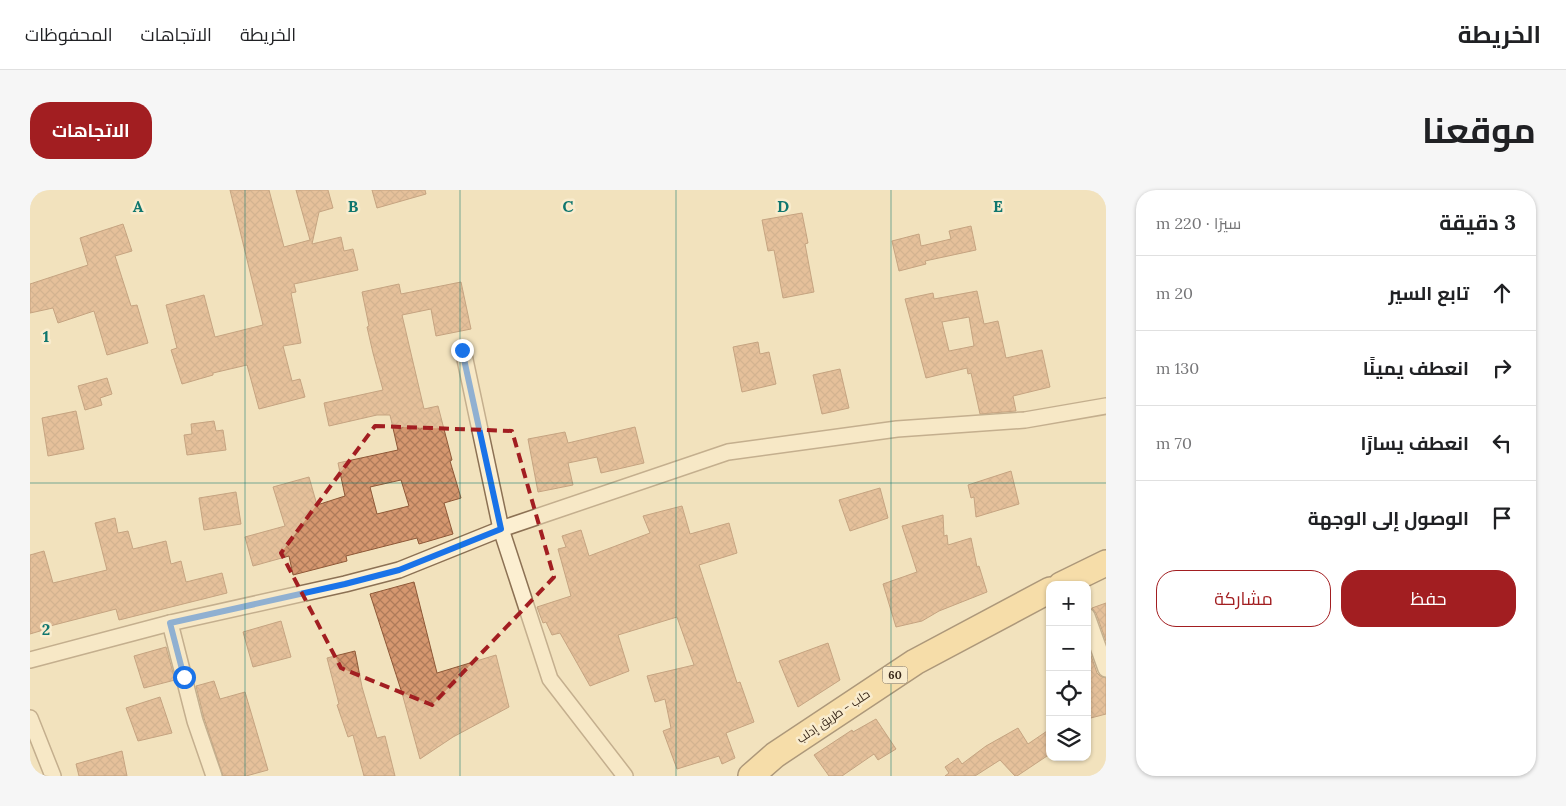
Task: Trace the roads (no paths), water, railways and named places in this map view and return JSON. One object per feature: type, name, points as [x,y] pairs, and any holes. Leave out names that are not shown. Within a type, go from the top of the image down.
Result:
[{"type":"main road","points":[[1072,581],[1106,563]]},
{"type":"main road","name":"حلب - طريق إدلب","points":[[751,776],[775,755],[915,662],[1046,592]]},
{"type":"street","points":[[462,350],[501,529],[550,679],[625,776]]},
{"type":"street","points":[[30,660],[170,623],[399,570],[501,529],[728,452],[897,429],[1025,420],[1106,406]]},
{"type":"street","points":[[170,623],[195,721],[214,776]]},
{"type":"street","points":[[1091,626],[1106,669]]},
{"type":"street","points":[[30,718],[53,776]]}]
